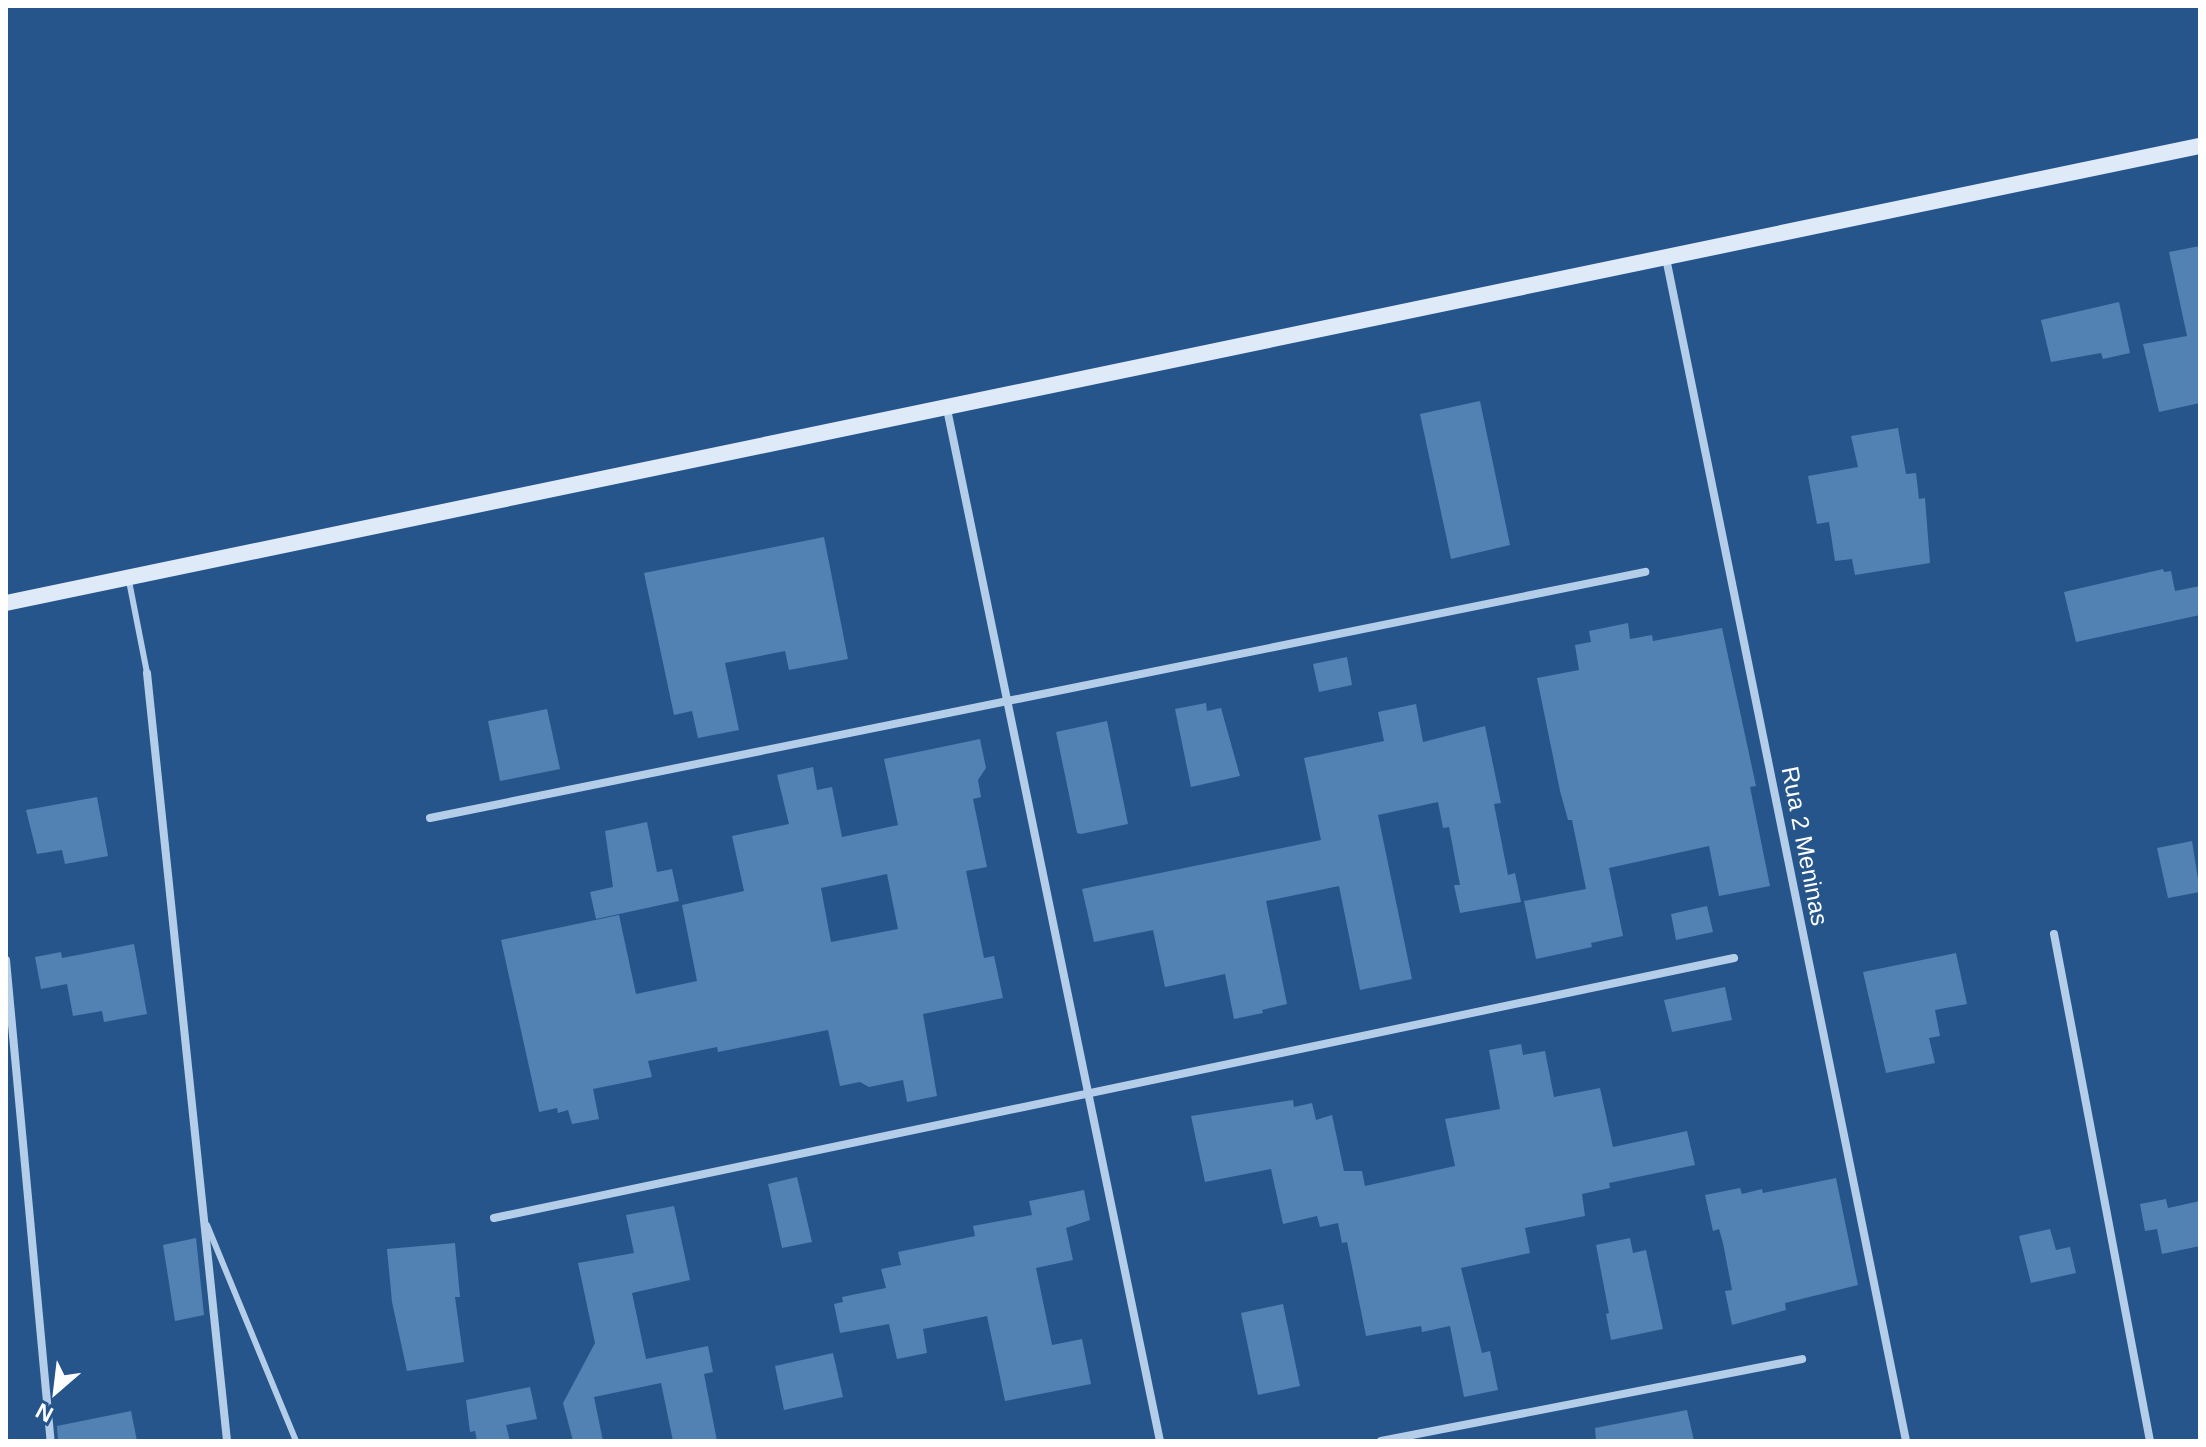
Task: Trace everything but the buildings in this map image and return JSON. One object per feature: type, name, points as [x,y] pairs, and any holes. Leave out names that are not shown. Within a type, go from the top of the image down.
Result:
[{"type":"main road","points":[[6,603],[2200,146]]},
{"type":"street","name":"Rua 2 Meninas","points":[[1666,258],[1906,1441]]},
{"type":"street","points":[[947,409],[1160,1441]]},
{"type":"street","points":[[430,818],[1645,572]]},
{"type":"street","points":[[147,673],[227,1441]]},
{"type":"street","points":[[2054,934],[2150,1441]]},
{"type":"street","points":[[494,1218],[1734,958]]},
{"type":"street","points":[[6,960],[51,1441]]},
{"type":"street","points":[[1381,1441],[1802,1359]]},
{"type":"lane","points":[[129,577],[147,673]]},
{"type":"lane","points":[[206,1221],[296,1441]]}]
